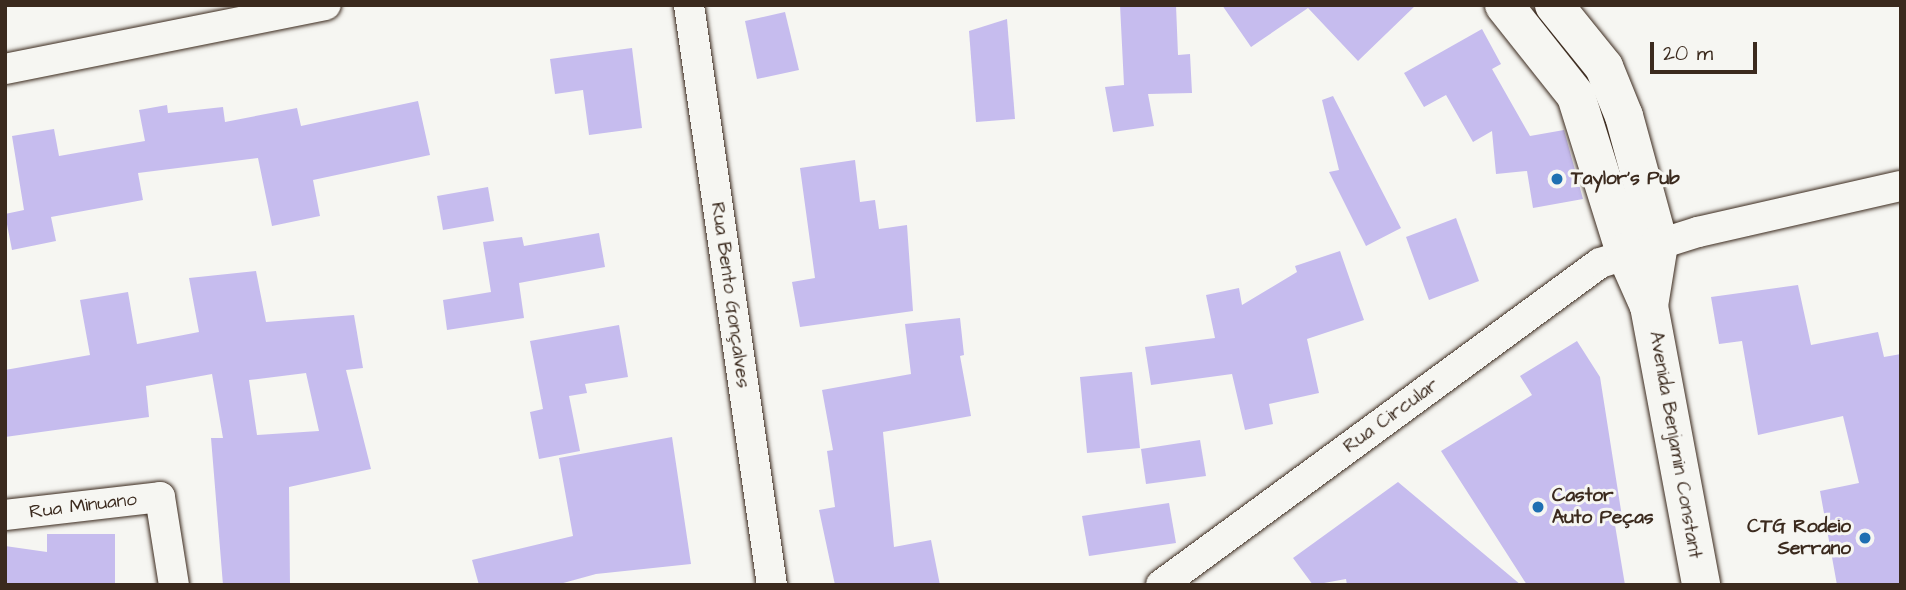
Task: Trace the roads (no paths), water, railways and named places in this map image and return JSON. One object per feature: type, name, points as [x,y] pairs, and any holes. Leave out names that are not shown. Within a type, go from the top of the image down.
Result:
[{"type":"main road","name":"Avenida Benjamin Constant","points":[[1504,5],[1576,96],[1642,248]]},
{"type":"main road","name":"Avenida Benjamin Constant","points":[[1554,5],[1604,67],[1624,116],[1649,306],[1701,585]]},
{"type":"street","points":[[5,69],[326,5]]},
{"type":"street","name":"Rua Bento Gonçalves","points":[[689,5],[772,585]]},
{"type":"street","name":"Rua Circular","points":[[1161,585],[1600,263],[1642,248],[1901,186]]},
{"type":"street","name":"Rua Minuano","points":[[5,515],[160,497],[174,585]]},
{"type":"place","name":"Taylor's Pub","points":[[1557,179]]},
{"type":"place","name":"Castor Auto Peças","points":[[1538,507]]},
{"type":"place","name":"CTG Rodeio Serrano","points":[[1865,538]]}]
